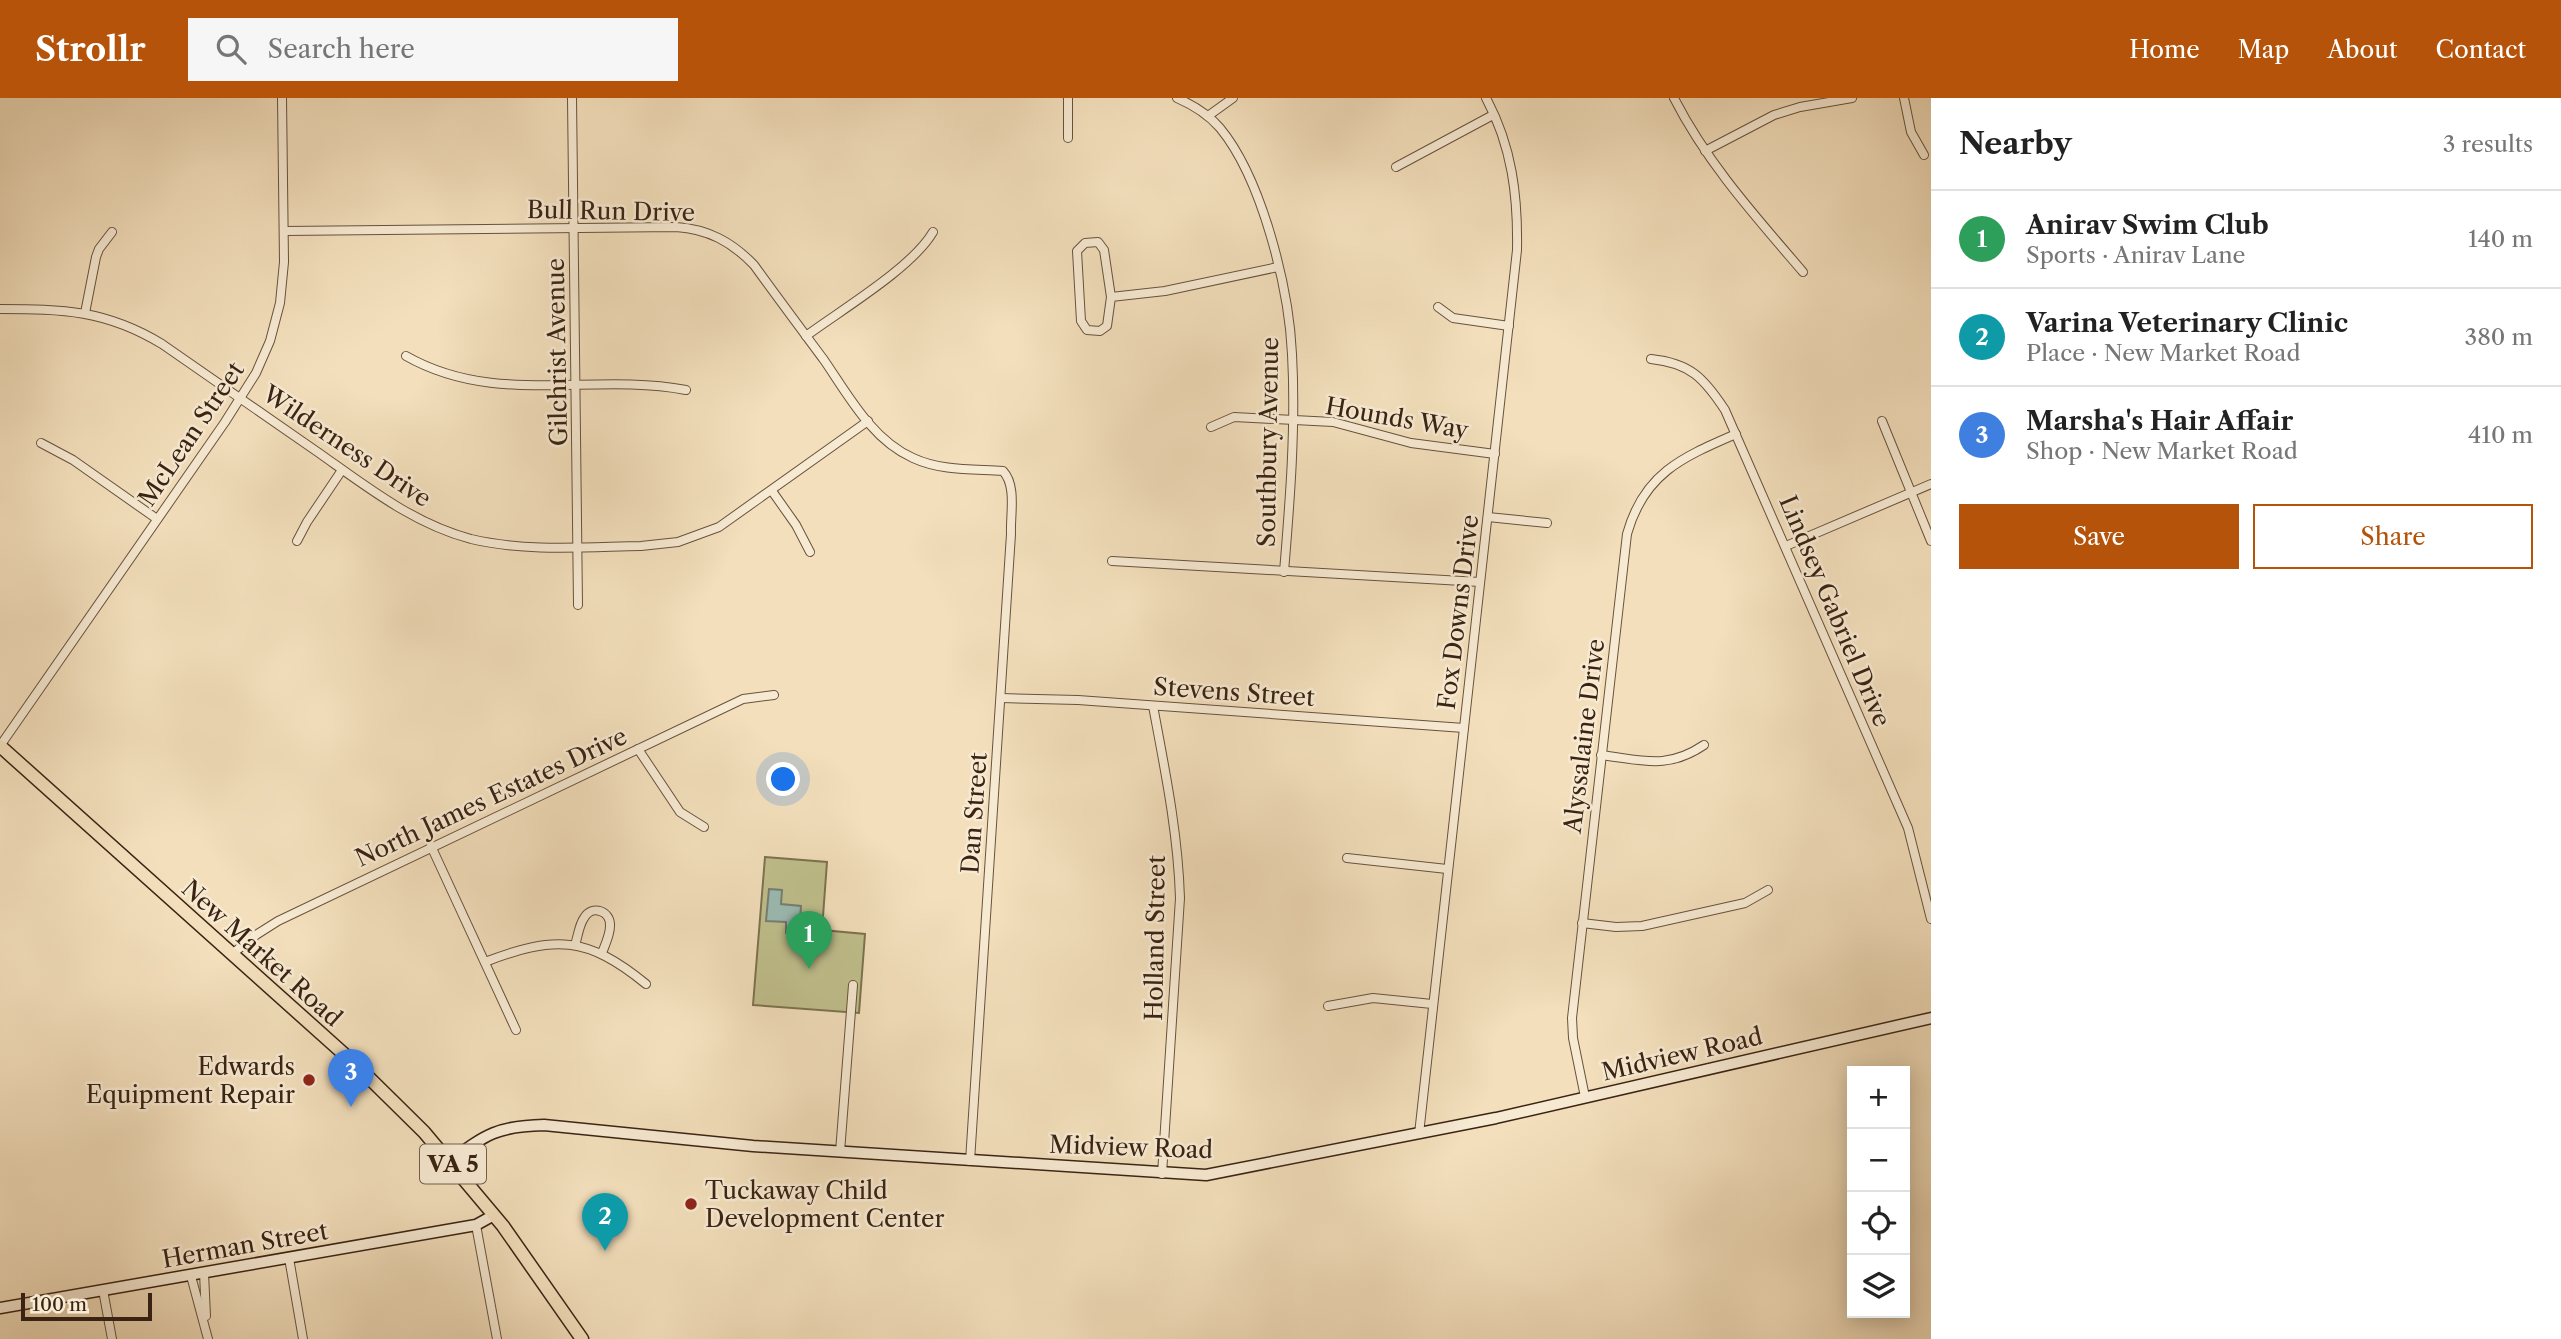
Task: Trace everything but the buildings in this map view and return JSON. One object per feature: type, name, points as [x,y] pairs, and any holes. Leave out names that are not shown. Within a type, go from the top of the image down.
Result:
[{"type":"main road","name":"New Market Road","points":[[0,746],[402,1109],[450,1161],[494,1215],[582,1339]]},
{"type":"street","name":"McLean Street","points":[[0,746],[256,373],[275,323],[282,282],[282,98]]},
{"type":"street","name":"Gilchrist Avenue","points":[[572,98],[578,606]]},
{"type":"street","points":[[1068,98],[1068,138]]},
{"type":"street","name":"Southbury Avenue","points":[[1177,98],[1208,116],[1237,152],[1255,192],[1287,306],[1292,354],[1284,572]]},
{"type":"street","points":[[1208,116],[1233,98]]},
{"type":"street","name":"Fox Downs Drive","points":[[1419,1134],[1509,326],[1518,223],[1514,176],[1506,143],[1486,98]]},
{"type":"street","points":[[1674,98],[1705,151],[1747,207],[1803,272]]},
{"type":"street","points":[[1705,151],[1774,115],[1800,107],[1852,98]]},
{"type":"street","points":[[1904,98],[1911,132],[1924,155]]},
{"type":"street","points":[[1396,167],[1493,115]]},
{"type":"street","name":"Bull Run Drive","points":[[284,231],[676,227],[712,234],[734,246],[754,265],[885,441],[912,458],[939,467],[1000,471]]},
{"type":"street","points":[[85,313],[96,257],[112,232]]},
{"type":"street","points":[[806,336],[905,264],[921,250],[933,232]]},
{"type":"street","points":[[1085,243],[1098,243],[1104,250],[1111,297],[1107,326],[1100,331],[1087,330],[1081,321],[1077,251],[1085,243]]},
{"type":"street","points":[[1111,297],[1165,290],[1278,267]]},
{"type":"street","points":[[1437,307],[1454,318],[1509,326]]},
{"type":"street","name":"Wilderness Drive","points":[[0,310],[44,309],[85,313],[115,321],[150,337],[404,511],[446,531],[513,546],[662,545],[694,538],[730,521],[868,421]]},
{"type":"street","points":[[406,356],[429,369],[464,380],[521,386],[646,385],[686,390]]},
{"type":"street","name":"Lindsey Gabriel Drive","points":[[1651,359],[1679,363],[1696,375],[1720,402],[1786,546],[1908,828],[1931,919]]},
{"type":"street","name":"Hounds Way","points":[[1211,427],[1234,417],[1333,422],[1411,443],[1495,454]]},
{"type":"street","points":[[1882,421],[1931,541]]},
{"type":"street","name":"Alyssalaine Drive","points":[[1585,1097],[1572,1027],[1624,552],[1633,514],[1645,493],[1671,466],[1736,434]]},
{"type":"street","points":[[41,443],[73,460],[157,519]]},
{"type":"street","points":[[298,541],[307,522],[342,470]]},
{"type":"street","name":"Dan Street","points":[[970,1161],[1011,534],[1011,486],[1007,476],[1000,471]]},
{"type":"street","points":[[1786,546],[1931,484]]},
{"type":"street","points":[[772,491],[796,525],[810,552]]},
{"type":"street","points":[[1488,517],[1547,523]]},
{"type":"street","points":[[1112,561],[1480,582]]},
{"type":"street","name":"North James Estates Drive","points":[[232,954],[278,921],[431,846],[743,699],[774,695]]},
{"type":"street","name":"Stevens Street","points":[[1001,698],[1464,728]]},
{"type":"street","name":"Holland Street","points":[[1153,706],[1172,802],[1180,888],[1162,1174]]},
{"type":"street","points":[[1601,755],[1667,761],[1689,755],[1704,745]]},
{"type":"street","points":[[638,749],[680,812],[704,827]]},
{"type":"street","points":[[431,846],[516,1030]]},
{"type":"street","points":[[1347,858],[1447,869]]},
{"type":"street","points":[[1582,923],[1616,927],[1642,926],[1745,903],[1768,890]]},
{"type":"street","points":[[575,945],[584,917],[594,910],[601,911],[611,924],[602,953]]},
{"type":"street","points":[[485,962],[518,949],[537,945],[575,945],[613,958],[646,984]]},
{"type":"street","points":[[840,1152],[853,985]]},
{"type":"street","points":[[1328,1006],[1373,998],[1432,1004]]},
{"type":"street","name":"Midview Road","points":[[450,1161],[491,1133],[544,1125],[667,1139],[1206,1175],[1419,1134],[1931,1018]]},
{"type":"street","name":"Herman Street","points":[[0,1308],[476,1226],[494,1215]]},
{"type":"street","points":[[476,1226],[497,1339]]},
{"type":"street","points":[[289,1258],[303,1339]]},
{"type":"street","points":[[204,1273],[206,1329]]},
{"type":"street","points":[[191,1276],[208,1339]]},
{"type":"street","points":[[103,1290],[111,1339]]},
{"type":"green space","points":[[765,857],[827,862],[822,930],[865,934],[859,1013],[753,1005]]},
{"type":"water","points":[[769,889],[782,890],[781,904],[801,906],[799,934],[786,933],[786,922],[766,921]]},
{"type":"place","name":"Anirav Swim Club","points":[[809,969]]},
{"type":"place","name":"Edwards Equipment Repair","points":[[309,1080]]},
{"type":"place","name":"Marsha's Hair Affair","points":[[351,1107]]},
{"type":"place","name":"Tuckaway Child Development Center","points":[[691,1204]]},
{"type":"place","name":"Varina Veterinary Clinic","points":[[605,1251]]}]
